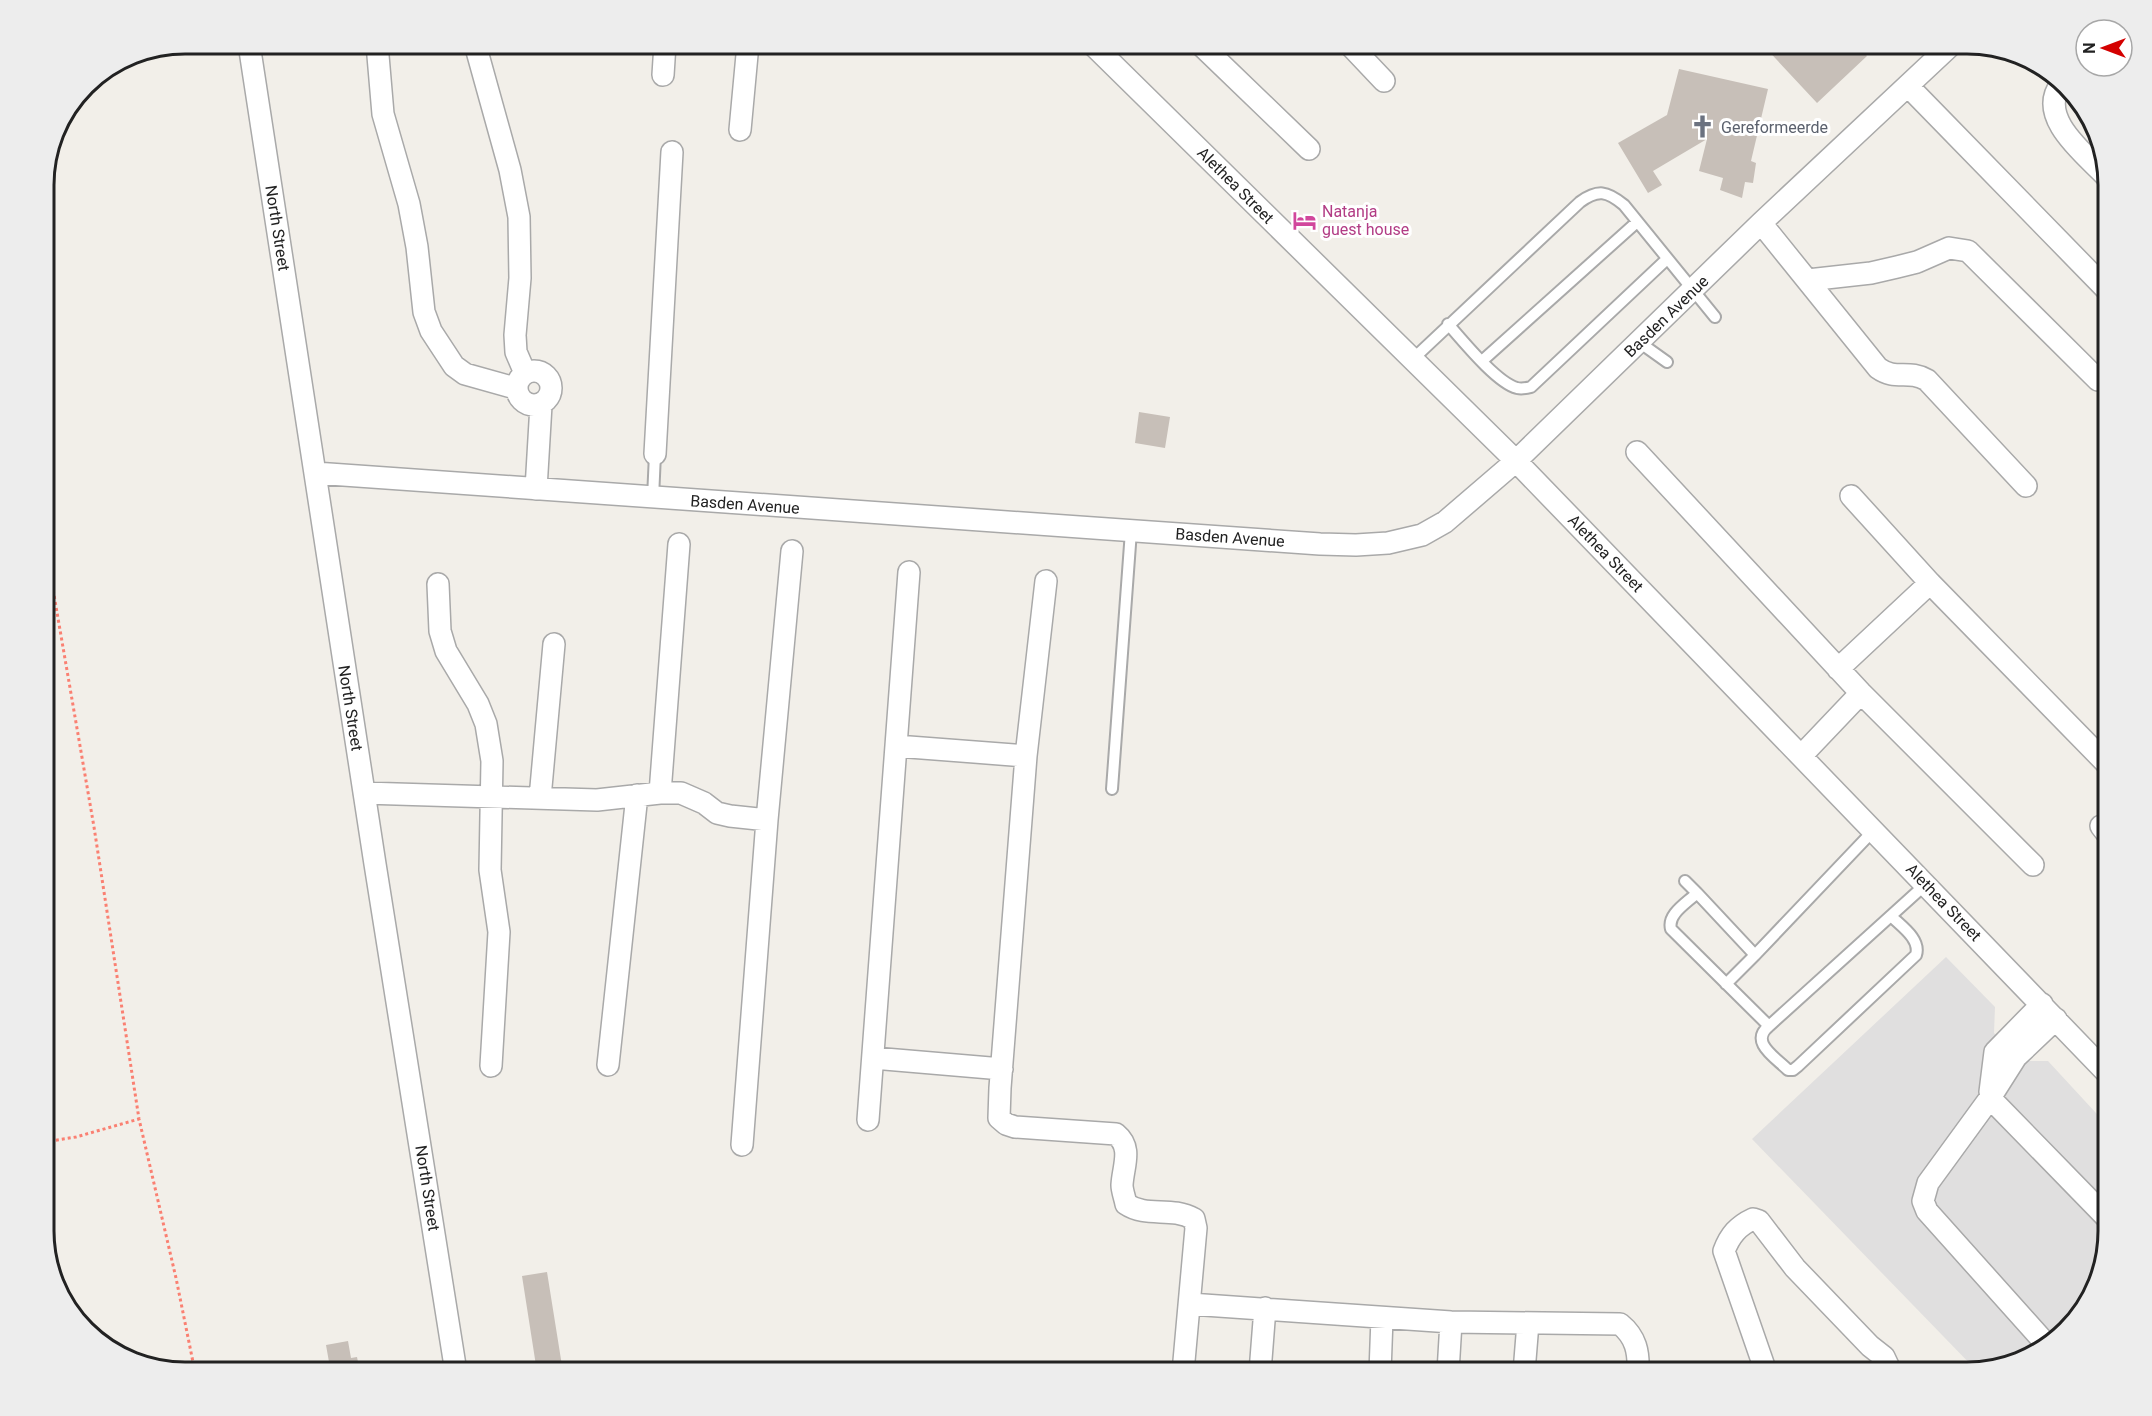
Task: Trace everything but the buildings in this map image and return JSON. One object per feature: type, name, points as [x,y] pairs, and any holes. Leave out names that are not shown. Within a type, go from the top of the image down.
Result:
[{"type":"street","name":"North Street","points":[[251,54],[454,1362]]},
{"type":"street","points":[[378,54],[383,114],[409,204],[417,247],[424,312],[431,331],[454,366],[465,374],[527,393]]},
{"type":"street","points":[[478,54],[510,170],[519,217],[520,278],[514,335],[527,393],[529,489]]},
{"type":"street","points":[[663,75],[664,54]]},
{"type":"street","points":[[740,130],[747,54]]},
{"type":"street","name":"Alethea Street","points":[[1102,54],[1516,461],[2098,1062]]},
{"type":"street","points":[[1210,54],[1309,149]]},
{"type":"street","points":[[1358,54],[1384,81]]},
{"type":"street","name":"Basden Avenue","points":[[315,473],[1320,544],[1388,543],[1422,535],[1445,522],[1516,461],[1761,223],[1942,54]]},
{"type":"street","points":[[1908,86],[2098,280]]},
{"type":"street","points":[[2058,91],[2052,103],[2056,118],[2067,135],[2097,166]]},
{"type":"street","points":[[655,454],[672,152]]},
{"type":"street","points":[[1761,223],[1878,368],[1885,374],[1917,374],[1927,380],[2026,486]]},
{"type":"street","points":[[1808,280],[1871,273],[1917,262],[1949,248],[1968,251],[2098,380]]},
{"type":"street","points":[[1637,452],[1861,693],[2033,865]]},
{"type":"street","points":[[1851,496],[1930,583],[2098,754]]},
{"type":"street","points":[[660,793],[679,544]]},
{"type":"street","points":[[742,1144],[766,820],[792,550]]},
{"type":"street","points":[[868,1120],[909,572]]},
{"type":"street","points":[[1046,581],[1026,756],[999,1118],[1015,1127],[1116,1134],[1123,1140],[1126,1150],[1122,1187],[1126,1204],[1136,1210],[1178,1212],[1194,1219],[1196,1228],[1184,1362]]},
{"type":"street","points":[[1838,669],[1930,583]]},
{"type":"street","points":[[438,584],[440,631],[446,651],[478,704],[486,724],[492,761],[490,870],[499,932],[491,1066]]},
{"type":"street","points":[[540,798],[554,644]]},
{"type":"street","points":[[1802,754],[1861,693]]},
{"type":"street","points":[[896,746],[1026,756]]},
{"type":"street","points":[[364,793],[597,800],[681,793],[723,815],[766,820]]},
{"type":"street","points":[[608,1065],[637,795]]},
{"type":"street","points":[[2041,1339],[1927,1211],[1923,1201],[1928,1183],[1990,1098],[2049,1011]]},
{"type":"street","points":[[873,1058],[1002,1069]]},
{"type":"street","points":[[1990,1098],[2098,1208]]},
{"type":"street","points":[[1763,1362],[1724,1251],[1730,1237],[1737,1229],[1753,1220],[1759,1221],[1795,1268],[1886,1362]]},
{"type":"street","points":[[1190,1304],[1451,1322],[1620,1324],[1629,1331],[1637,1347],[1638,1362]]},
{"type":"street","points":[[1261,1362],[1265,1308]]},
{"type":"street","points":[[1380,1362],[1382,1318]]},
{"type":"street","points":[[1449,1362],[1451,1322]]},
{"type":"street","points":[[1525,1362],[1528,1323]]},
{"type":"lane","points":[[1413,359],[1589,195],[1605,193],[1624,205],[1715,317]]},
{"type":"lane","points":[[1482,361],[1637,222]]},
{"type":"lane","points":[[1448,324],[1507,384],[1516,388],[1531,387],[1667,259]]},
{"type":"lane","points":[[1639,342],[1667,362]]},
{"type":"lane","points":[[653,498],[655,454]]},
{"type":"lane","points":[[1112,789],[1131,531]]},
{"type":"lane","points":[[1726,984],[1874,830]]},
{"type":"lane","points":[[1685,881],[1755,955]]},
{"type":"lane","points":[[1891,916],[1916,941],[1918,948],[1916,955],[1798,1066],[1793,1070],[1788,1070],[1761,1044],[1760,1037],[1763,1031],[1926,884]]},
{"type":"lane","points":[[1697,893],[1671,917],[1671,929],[1769,1026]]},
{"type":"path","points":[[54,595],[92,816],[139,1119],[193,1362]]},
{"type":"path","points":[[54,1140],[76,1137],[139,1119]]},
{"type":"shaded area","points":[[1946,957],[1995,1007],[1994,1033],[2022,1061],[2048,1061],[2098,1115],[2097,1248],[2085,1289],[2066,1317],[2040,1340],[2009,1355],[1968,1362],[1752,1139]]},
{"type":"place","name":"Gereformeerde","points":[[1703,127]]},
{"type":"place","name":"Natanja guest house","points":[[1304,220]]}]
